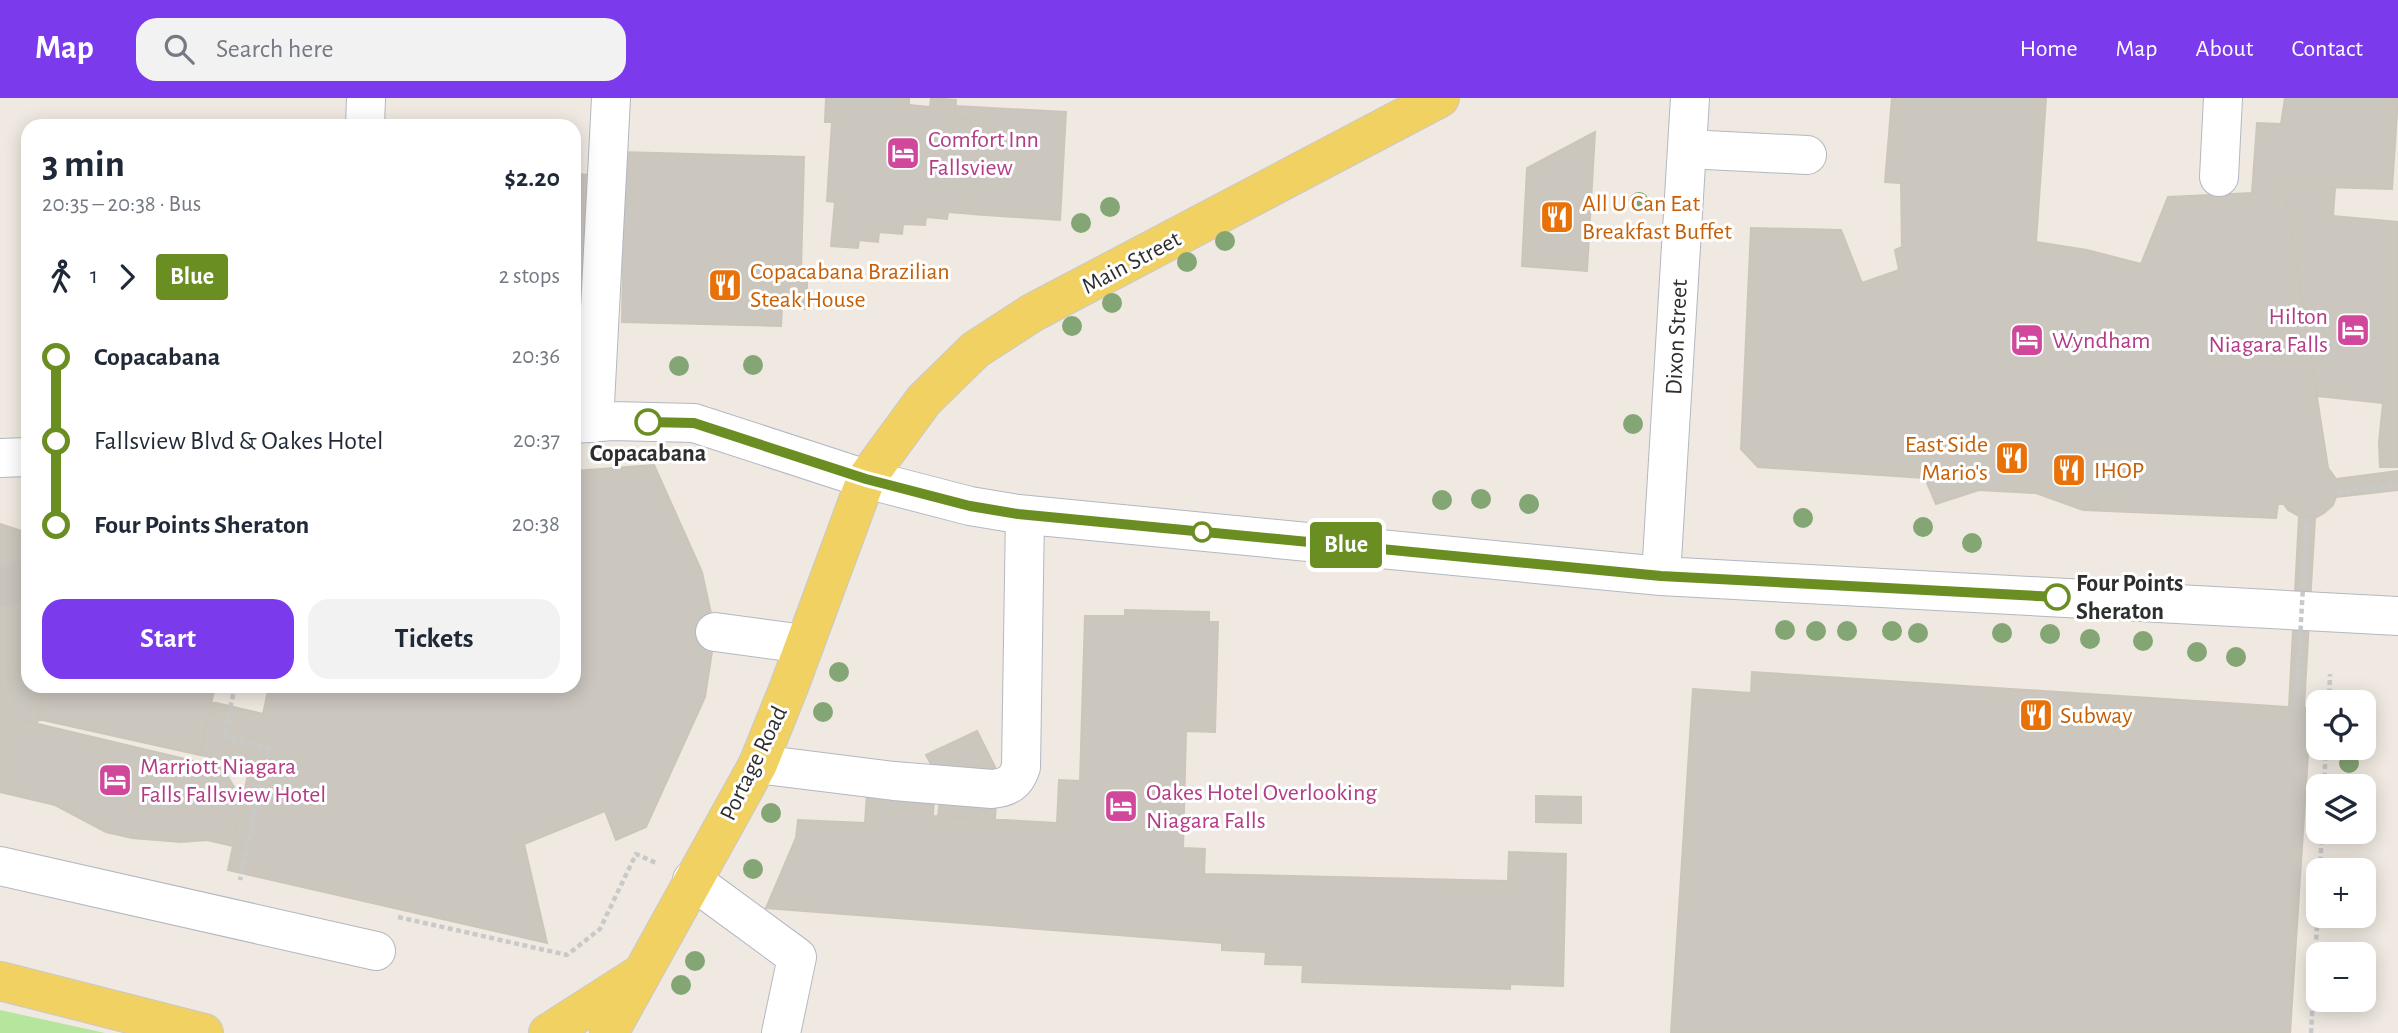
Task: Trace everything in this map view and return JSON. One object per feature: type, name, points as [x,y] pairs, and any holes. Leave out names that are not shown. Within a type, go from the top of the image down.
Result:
[{"type":"main road","name":"Main Street","points":[[866,479],[923,400],[975,350],[1032,313],[1440,98]]},
{"type":"main road","name":"Portage Road","points":[[609,1033],[758,764],[866,479]]},
{"type":"main road","points":[[548,1033],[641,973]]},
{"type":"main road","points":[[0,981],[204,1033]]},
{"type":"street","points":[[365,119],[366,98]]},
{"type":"street","points":[[611,98],[584,424],[612,421],[694,423],[866,479],[970,506],[1025,514],[1661,576],[2398,616]]},
{"type":"street","name":"Dixon Street","points":[[1661,576],[1690,98]]},
{"type":"street","points":[[2219,177],[2223,98]]},
{"type":"street","points":[[1687,149],[1807,155]]},
{"type":"street","points":[[0,458],[21,457]]},
{"type":"street","points":[[758,764],[992,789],[1007,788],[1018,778],[1021,767],[1025,514]]},
{"type":"street","points":[[715,632],[804,644]]},
{"type":"street","points":[[0,866],[376,951]]},
{"type":"street","points":[[692,880],[797,957],[781,1033]]},
{"type":"path","points":[[2337,492],[2398,485]]},
{"type":"path","points":[[2296,707],[2307,518]]},
{"type":"path","points":[[2329,690],[2330,674]]},
{"type":"path","points":[[233,693],[224,736],[269,748],[239,880],[253,883]]},
{"type":"path","points":[[397,916],[567,955],[600,929],[636,854]]},
{"type":"path","points":[[2311,1033],[2317,928]]},
{"type":"green space","points":[[0,1010],[105,1033],[0,1033]]},
{"type":"building","name":"Comfort Inn Fallsview","points":[[826,98],[909,98],[909,105],[930,107],[931,98],[956,100],[955,118],[980,120],[972,214],[948,212],[947,219],[926,217],[925,225],[903,224],[902,234],[879,232],[878,242],[859,240],[858,248],[831,246],[835,202],[827,201],[832,122],[825,122]]},
{"type":"building","name":"Wyndham","points":[[1892,98],[2046,98],[2036,242],[2087,250],[2141,264],[2168,197],[2252,193],[2257,123],[2281,124],[2285,98],[2398,98],[2392,189],[2284,186],[2328,468],[2336,479],[2398,471],[2398,490],[2336,497],[2333,505],[2315,518],[2299,516],[2288,510],[2284,504],[2278,504],[2276,518],[2083,510],[2036,493],[1979,490],[1936,504],[1925,478],[1758,467],[1741,449],[1751,228],[1841,230],[1862,283],[1899,270],[1895,250],[1902,247],[1901,183],[1885,182]]},
{"type":"building","points":[[956,106],[1066,112],[1060,220],[972,214],[980,120],[955,118]]},
{"type":"building","name":"All U Can Eat Breakfast Buffet","points":[[1595,132],[1587,271],[1522,266],[1527,168]]},
{"type":"building","points":[[620,152],[804,157],[801,270],[807,270],[807,309],[782,308],[781,326],[622,322],[623,267],[618,266]]},
{"type":"building","points":[[581,174],[591,175],[581,342]]},
{"type":"building","name":"Hilton Niagara Falls","points":[[2284,186],[2335,188],[2333,216],[2398,222],[2398,467],[2380,467],[2379,442],[2383,403],[2318,396]]},
{"type":"building","points":[[654,465],[702,572],[715,632],[705,697],[646,827],[616,840],[605,811],[524,844],[547,943],[228,870],[250,765],[200,755],[212,702],[263,714],[268,693],[581,693],[581,470]]},
{"type":"building","points":[[2299,516],[2315,518],[2304,708],[2308,760],[2290,1033],[1671,1033],[1693,689],[1751,693],[1752,672],[2289,707]]},
{"type":"building","points":[[0,524],[21,531],[21,693],[44,693],[37,724],[0,715]]},
{"type":"building","name":"Oakes Hotel Overlooking Niagara Falls","points":[[1125,610],[1209,612],[1209,622],[1218,622],[1215,732],[1186,731],[1183,848],[1205,849],[1204,874],[1508,881],[1509,852],[1566,854],[1563,986],[1510,984],[1510,989],[1302,982],[1303,965],[1265,964],[1266,952],[1222,950],[1222,943],[766,908],[796,838],[798,820],[865,823],[867,793],[934,796],[933,816],[1057,823],[1059,780],[1080,781],[1085,616],[1125,616]]},
{"type":"building","points":[[44,693],[213,693],[200,755],[38,719]]},
{"type":"building","name":"Marriott Niagara Falls Fallsview Hotel","points":[[0,715],[223,768],[242,801],[233,846],[207,840],[181,842],[132,838],[106,832],[55,805],[0,792]]},
{"type":"building","points":[[977,731],[998,773],[995,819],[938,816],[942,784],[926,755]]},
{"type":"building","points":[[1536,796],[1581,797],[1581,823],[1536,822]]},
{"type":"tunnel","points":[[0,587],[21,581]]},
{"type":"bus line","name":"Blue","points":[[648,422],[694,423],[866,479],[970,506],[1018,514],[1661,576],[2057,597]]},
{"type":"place","name":"Comfort Inn Fallsview","points":[[903,153]]},
{"type":"place","name":"All U Can Eat Breakfast Buffet","points":[[1557,217]]},
{"type":"place","name":"Copacabana Brazilian Steak House","points":[[725,285]]},
{"type":"place","name":"Hilton Niagara Falls","points":[[2353,330]]},
{"type":"place","name":"Wyndham","points":[[2027,340]]},
{"type":"place","name":"Copacabana","points":[[648,422]]},
{"type":"place","name":"East Side Mario's","points":[[2012,458]]},
{"type":"place","name":"IHOP","points":[[2069,470]]},
{"type":"place","name":"Four Points Sheraton","points":[[2057,597]]},
{"type":"place","name":"Subway","points":[[2036,715]]},
{"type":"place","name":"Marriott Niagara Falls Fallsview Hotel","points":[[115,780]]},
{"type":"place","name":"Oakes Hotel Overlooking Niagara Falls","points":[[1121,806]]}]
